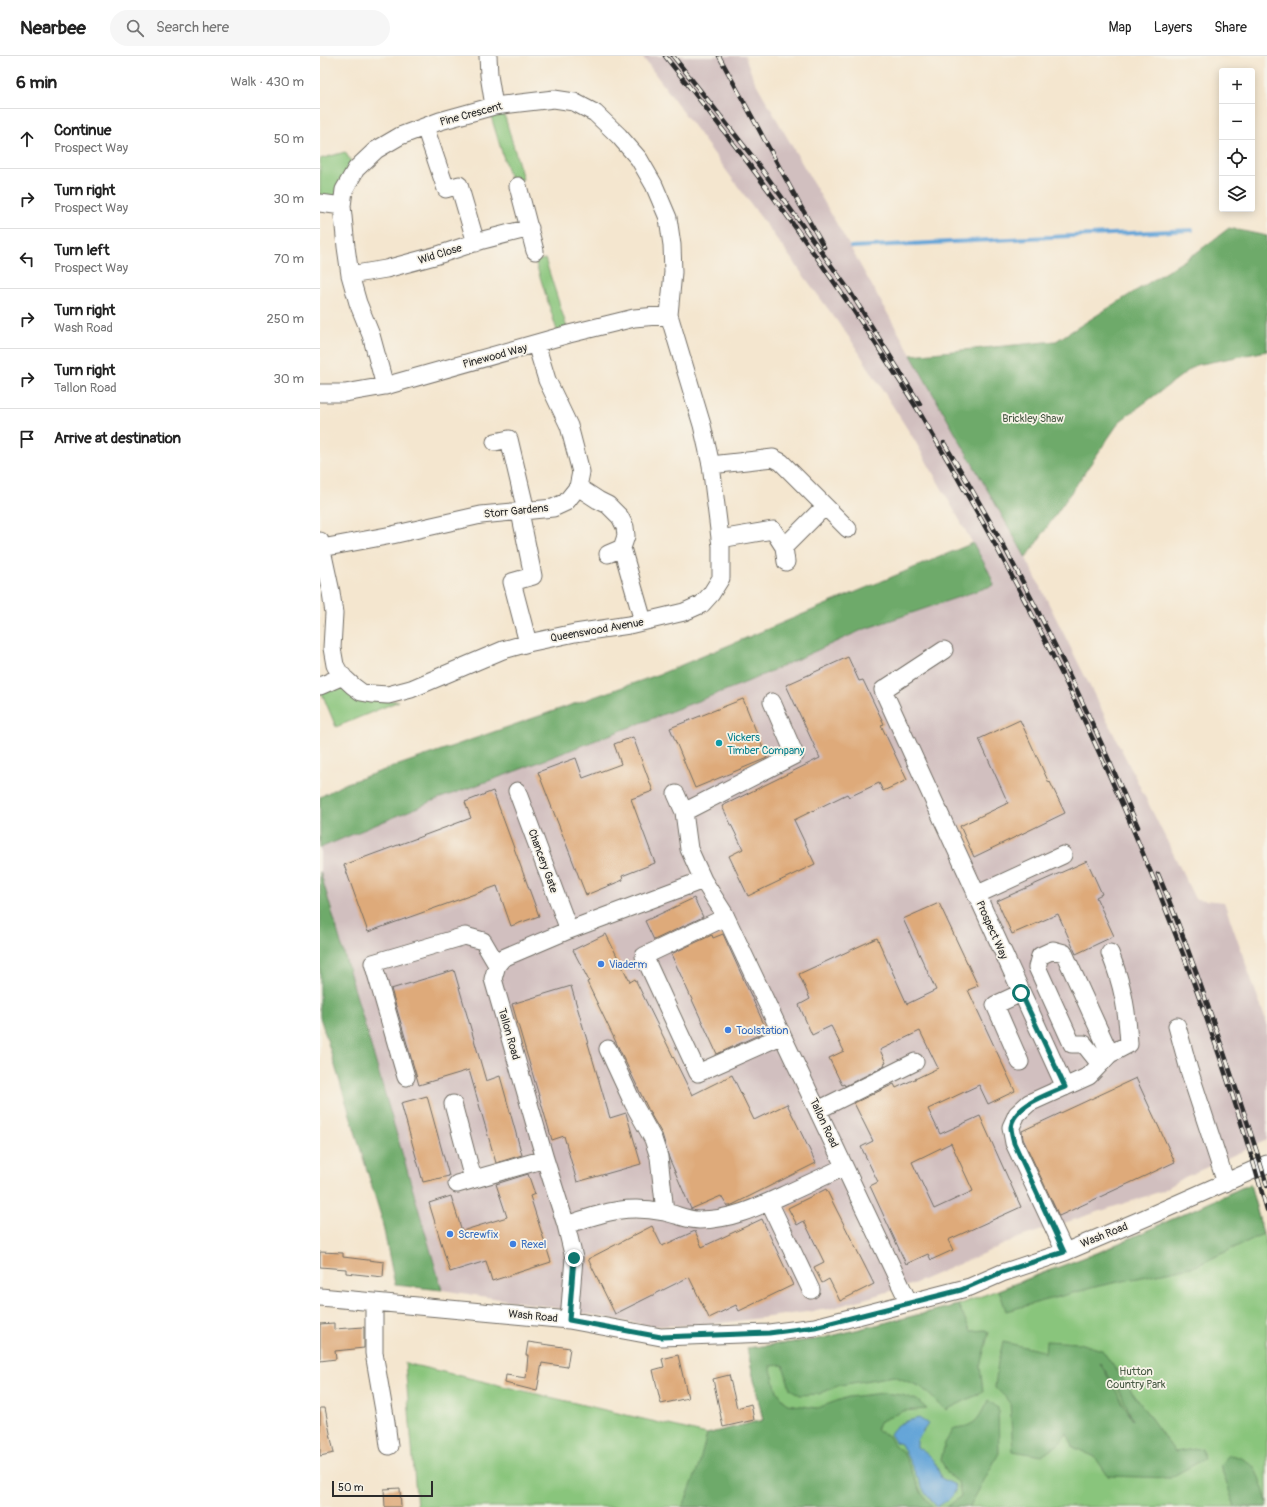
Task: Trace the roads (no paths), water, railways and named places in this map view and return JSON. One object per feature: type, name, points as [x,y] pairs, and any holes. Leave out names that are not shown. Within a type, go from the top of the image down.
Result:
[{"type":"street","points":[[488,56],[489,75],[494,106]]},
{"type":"street","name":"Pine Crescent","points":[[385,386],[371,335],[358,303],[350,275],[342,206],[344,190],[356,169],[376,150],[400,136],[494,106],[554,99],[574,102],[595,113],[639,158],[654,185],[668,218],[672,245],[673,272],[669,315]]},
{"type":"street","points":[[425,127],[446,189],[458,185],[476,242]]},
{"type":"street","points":[[518,186],[535,251]]},
{"type":"street","points":[[320,203],[342,206]]},
{"type":"street","name":"Wid Close","points":[[350,275],[386,269],[476,242],[530,228]]},
{"type":"street","name":"Pinewood Way","points":[[320,392],[345,393],[385,386],[569,334],[634,318],[669,315]]},
{"type":"street","name":"Queenswood Avenue","points":[[321,545],[333,606],[332,648],[335,665],[340,674],[361,692],[372,694],[388,695],[411,689],[503,650],[528,643],[575,633],[643,622],[684,612],[702,604],[712,594],[721,578],[720,539],[711,465],[702,426],[669,315]]},
{"type":"street","points":[[536,344],[547,380],[569,426],[581,472],[578,487],[608,505],[620,517],[625,527],[626,536],[615,551],[643,622]]},
{"type":"street","points":[[495,442],[509,438],[523,511],[533,576],[512,582],[528,643]]},
{"type":"street","points":[[711,465],[772,458],[781,462],[848,529]]},
{"type":"street","name":"Storr Gardens","points":[[321,545],[392,535],[481,514],[553,508],[566,502],[578,487]]},
{"type":"street","points":[[720,539],[772,530],[785,555],[825,506]]},
{"type":"street","name":"Prospect Way","points":[[944,650],[882,690],[1065,1087]]},
{"type":"street","points":[[320,686],[343,676]]},
{"type":"street","points":[[684,812],[795,755],[772,702]]},
{"type":"street","name":"Chancery Gate","points":[[517,791],[569,930]]},
{"type":"street","name":"Tallon Road","points":[[676,794],[684,812],[689,849],[703,880],[726,917],[909,1303]]},
{"type":"street","points":[[976,895],[1063,855]]},
{"type":"street","points":[[406,1077],[373,963],[465,936],[483,941],[497,965],[503,958],[569,930],[703,880]]},
{"type":"street","points":[[726,917],[644,956],[698,1073],[782,1036]]},
{"type":"street","points":[[1054,950],[1064,953],[1100,1064],[1084,1044],[1072,1044],[1036,967],[1040,956],[1054,950]]},
{"type":"street","points":[[1064,1252],[1014,1143],[1011,1127],[1016,1114],[1029,1103],[1065,1087],[1129,1044],[1125,998],[1110,953]]},
{"type":"street","name":"Tallon Road","points":[[497,965],[493,980],[545,1159],[566,1225],[574,1258],[569,1320]]},
{"type":"street","points":[[1020,1062],[995,1005],[1021,993]]},
{"type":"street","points":[[1177,1026],[1189,1070],[1226,1183]]},
{"type":"street","points":[[608,1049],[633,1103],[652,1139],[659,1157],[664,1212]]},
{"type":"street","points":[[818,1110],[914,1062]]},
{"type":"street","points":[[453,1104],[465,1181],[545,1159]]},
{"type":"street","name":"Wash Road","points":[[320,1297],[569,1320],[661,1337],[769,1333],[815,1327],[961,1290],[1002,1272],[1064,1252],[1267,1164]]},
{"type":"street","points":[[566,1225],[609,1211],[630,1208],[664,1212],[686,1219],[700,1220],[721,1218],[746,1212],[844,1167]]},
{"type":"street","points":[[769,1202],[811,1290]]},
{"type":"street","points":[[374,1302],[374,1353],[389,1446]]},
{"type":"water","points":[[919,1418],[928,1424],[917,1440],[917,1447],[926,1453],[932,1460],[937,1467],[941,1478],[955,1485],[952,1495],[947,1501],[937,1507],[925,1493],[901,1444],[895,1442],[890,1434],[899,1424]]},
{"type":"waterway","points":[[851,247],[1192,230]]},
{"type":"railway","points":[[665,56],[733,143],[799,232],[892,368],[958,478],[1035,621],[1076,702],[1114,785],[1149,868],[1213,1037],[1267,1210]]},
{"type":"railway","points":[[673,56],[752,156],[849,290],[920,404]]},
{"type":"railway","points":[[719,56],[824,247]]},
{"type":"railway","points":[[944,443],[972,489],[1024,583],[1095,728],[1138,827]]},
{"type":"railway","points":[[1158,874],[1177,920],[1202,989],[1258,1154],[1267,1186]]},
{"type":"place","name":"Vickers Timber Company","points":[[719,743]]},
{"type":"place","name":"Viaderm","points":[[601,964]]},
{"type":"place","name":"Toolstation","points":[[728,1030]]},
{"type":"place","name":"Screwfix","points":[[450,1234]]},
{"type":"place","name":"Rexel","points":[[513,1244]]},
{"type":"park label","name":"Brickley Shaw","points":[[1033,418]]},
{"type":"park label","name":"Hutton Country Park","points":[[1136,1377]]}]
